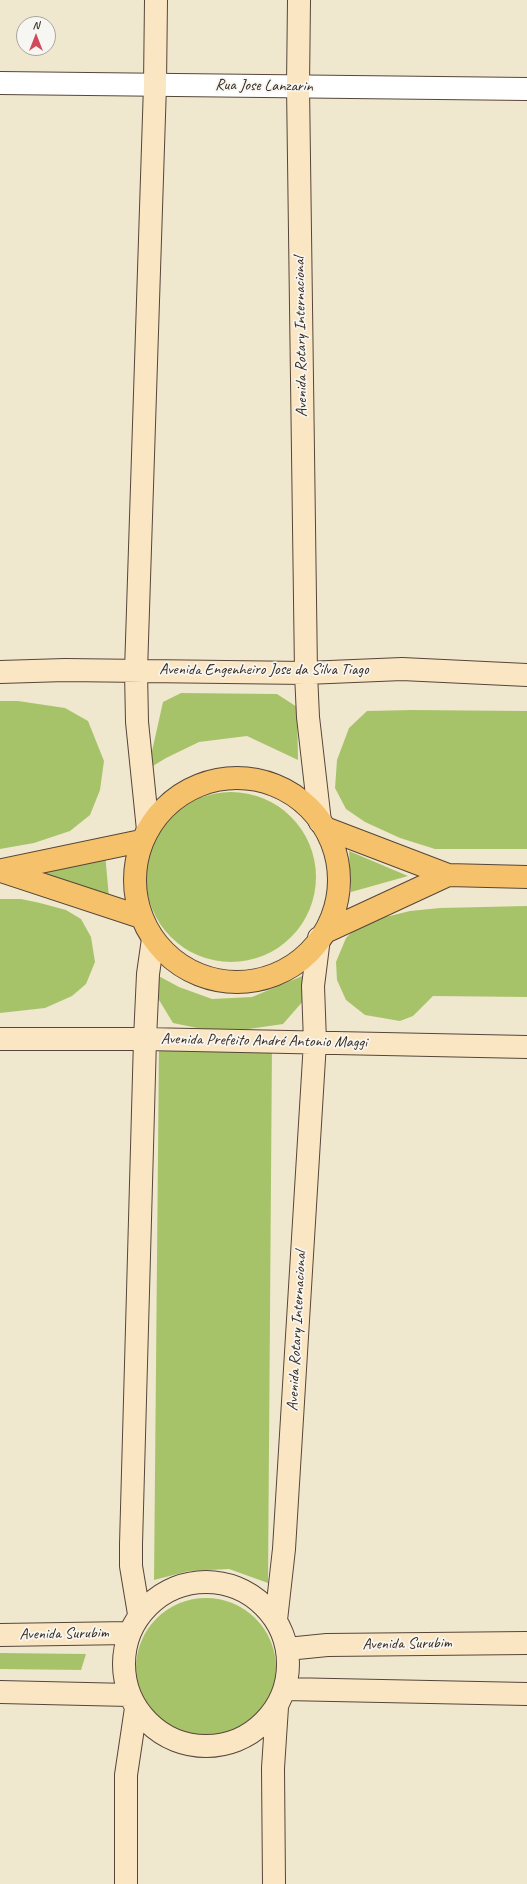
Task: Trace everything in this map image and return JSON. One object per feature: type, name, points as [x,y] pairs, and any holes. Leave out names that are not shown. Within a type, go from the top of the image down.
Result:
[{"type":"main road","points":[[246,778],[277,786],[305,803],[323,825],[338,862],[338,898],[322,935],[304,957],[274,975],[241,982],[207,977],[177,963],[153,939],[141,917],[134,879],[145,835],[158,814],[183,792],[213,780],[246,778]]},
{"type":"main road","points":[[323,825],[448,875],[527,877]]},
{"type":"main road","points":[[0,871],[145,835]]},
{"type":"main road","points":[[0,871],[141,917]]},
{"type":"main road","points":[[322,935],[448,875]]},
{"type":"street","points":[[145,835],[137,722],[136,671],[155,85],[156,0]]},
{"type":"street","name":"Avenida Rotary Internacional","points":[[299,0],[298,86],[306,674],[308,717],[323,825]]},
{"type":"street","name":"Rua Jose Lanzarin","points":[[0,83],[527,89]]},
{"type":"street","name":"Avenida Engenheiro Jose da Silva Tiago","points":[[0,672],[136,671],[306,674],[402,669],[527,675]]},
{"type":"street","name":"Avenida Rotary Internacional","points":[[276,1620],[284,1549],[314,1042],[313,986],[322,935]]},
{"type":"street","points":[[153,939],[148,974],[145,1039],[131,1544],[134,1624],[124,1652],[123,1674],[132,1702],[154,1729],[178,1742],[206,1747],[234,1742],[258,1728],[281,1698],[527,1694]]},
{"type":"street","name":"Avenida Prefeito André Antonio Maggi","points":[[0,1039],[145,1039],[527,1047]]},
{"type":"street","name":"Avenida Rotary Internacional","points":[[134,1624],[158,1596],[182,1585],[209,1582],[235,1587],[258,1600],[276,1620],[287,1649],[289,1664],[281,1698],[272,1768],[274,1884]]},
{"type":"street","name":"Avenida Surubim","points":[[0,1635],[134,1624]]},
{"type":"street","name":"Avenida Surubim","points":[[287,1649],[327,1645],[527,1643]]},
{"type":"street","points":[[0,1692],[132,1702]]},
{"type":"street","points":[[126,1884],[126,1776],[132,1702]]},
{"type":"green space","points":[[181,693],[277,694],[297,707],[298,760],[247,736],[199,742],[166,758],[148,769],[163,702]]},
{"type":"green space","points":[[0,701],[18,701],[65,708],[88,721],[104,761],[100,790],[90,815],[70,831],[34,843],[0,849]]},
{"type":"green space","points":[[367,711],[527,711],[527,849],[435,849],[400,838],[365,822],[346,809],[335,788],[337,760],[349,728]]},
{"type":"green space","points":[[223,792],[239,792],[264,798],[285,811],[297,823],[310,844],[316,869],[316,885],[310,910],[297,931],[285,943],[264,956],[239,962],[223,962],[198,956],[177,943],[165,931],[152,910],[146,885],[146,869],[152,844],[165,823],[177,811],[198,798]]},
{"type":"green space","points":[[349,851],[408,876],[351,892]]},
{"type":"green space","points":[[105,853],[109,898],[38,874]]},
{"type":"green space","points":[[0,899],[21,899],[40,903],[66,910],[81,919],[91,937],[95,962],[86,984],[72,996],[45,1008],[0,1013]]},
{"type":"green space","points":[[527,906],[527,997],[433,996],[413,1016],[400,1021],[365,1015],[346,1000],[337,980],[336,962],[346,938],[361,923],[410,911],[440,908]]},
{"type":"green space","points":[[153,973],[179,987],[212,999],[252,997],[307,974],[304,1000],[283,1024],[221,1033],[173,1023],[156,995]]},
{"type":"green space","points":[[272,1044],[268,1583],[229,1569],[189,1571],[154,1580],[159,1045]]},
{"type":"green space","points":[[213,1598],[239,1606],[260,1624],[271,1641],[275,1654],[275,1682],[271,1695],[264,1707],[250,1722],[233,1733],[220,1737],[199,1738],[173,1730],[152,1712],[141,1695],[137,1682],[136,1661],[144,1635],[162,1614],[179,1603],[192,1599]]},
{"type":"green space","points":[[0,1653],[86,1654],[81,1670],[0,1669]]}]
